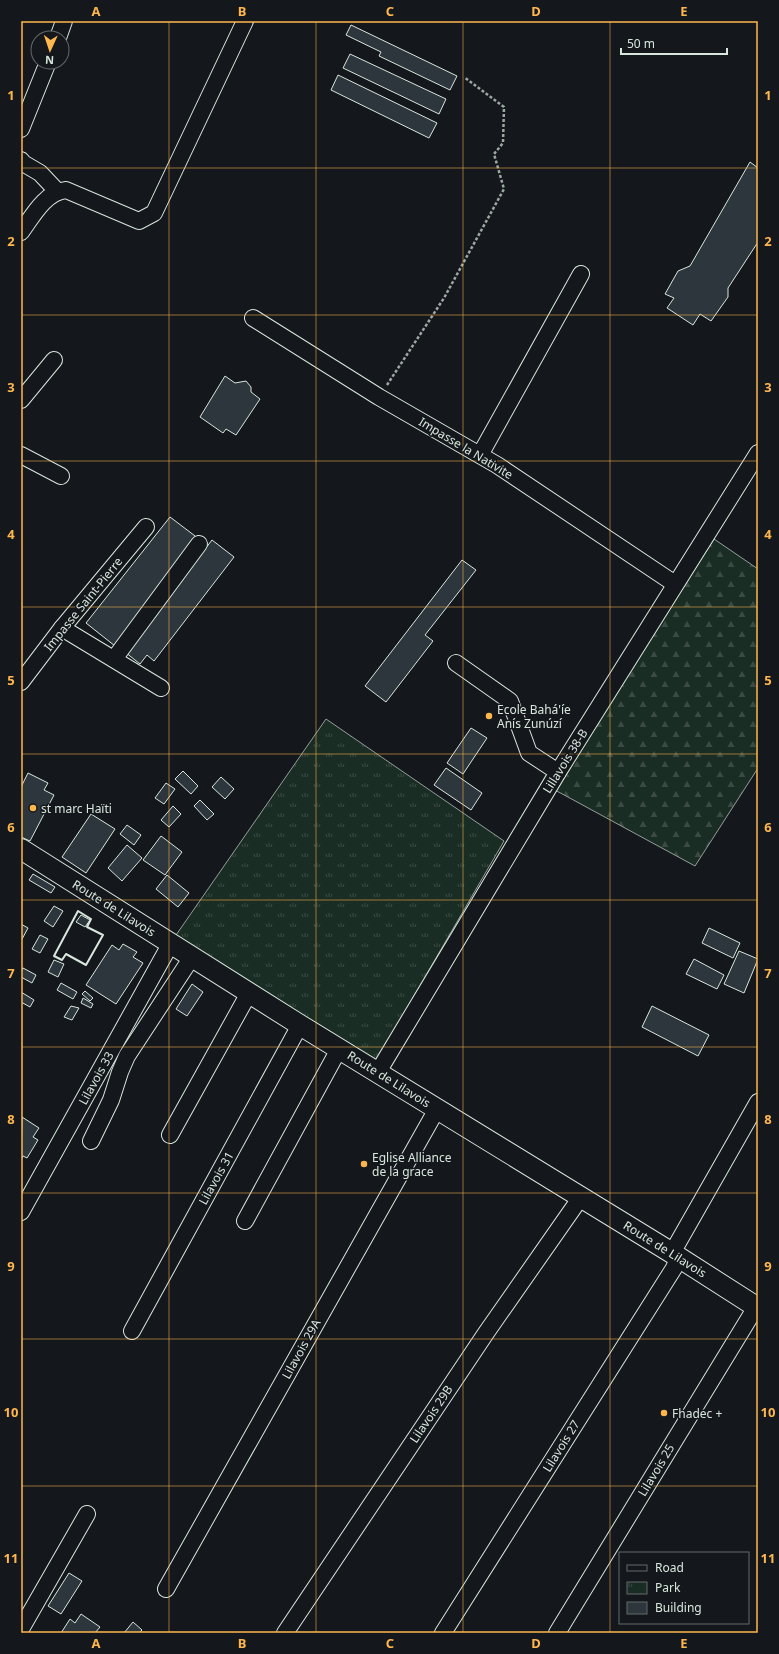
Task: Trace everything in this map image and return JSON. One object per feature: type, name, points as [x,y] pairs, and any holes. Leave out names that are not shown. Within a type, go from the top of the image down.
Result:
[{"type":"main road","name":"Route de Lilavois","points":[[21,849],[300,1025],[757,1307]]},
{"type":"street","points":[[21,232],[39,207],[57,191],[66,190],[138,222],[154,213],[245,21]]},
{"type":"street","points":[[21,129],[45,70]]},
{"type":"street","points":[[21,160],[23,163],[40,173],[57,191]]},
{"type":"street","points":[[480,455],[581,274]]},
{"type":"street","name":"Impasse la Nativite","points":[[253,318],[379,397],[480,455],[675,584]]},
{"type":"street","points":[[21,400],[54,360]]},
{"type":"street","name":"Lillavois 38-B","points":[[378,1072],[558,772],[758,453]]},
{"type":"street","points":[[21,455],[61,476]]},
{"type":"street","name":"Impasse Saint-Pierre","points":[[21,682],[62,628],[146,527]]},
{"type":"street","points":[[114,659],[199,544]]},
{"type":"street","points":[[62,628],[161,688]]},
{"type":"street","points":[[456,663],[510,701],[529,753],[558,772]]},
{"type":"street","name":"Lilavois 33","points":[[21,1212],[171,943]]},
{"type":"street","points":[[92,1141],[111,1100],[127,1056],[192,956]]},
{"type":"street","points":[[170,1135],[249,993]]},
{"type":"street","name":"Lilavois 31","points":[[132,1331],[300,1025]]},
{"type":"street","points":[[245,1221],[339,1049]]},
{"type":"street","name":"Lilavois 27","points":[[443,1633],[674,1268],[675,1255],[758,1102]]},
{"type":"street","name":"Lilavois 29A","points":[[166,1589],[437,1109]]},
{"type":"street","name":"Lilavois 29B","points":[[285,1633],[486,1333],[581,1197]]},
{"type":"street","name":"Lilavois 25","points":[[557,1633],[757,1307]]},
{"type":"street","points":[[21,1629],[87,1514]]},
{"type":"path","points":[[379,397],[444,298],[504,189],[494,154],[503,143],[504,107],[464,77]]},
{"type":"green space","points":[[714,539],[758,569],[758,768],[695,866],[555,790]]},
{"type":"green space","points":[[326,719],[504,841],[375,1063],[174,938]]},
{"type":"building","points":[[351,25],[457,76],[450,90],[379,56],[381,52],[346,35]]},
{"type":"building","points":[[350,54],[446,99],[439,114],[343,68]]},
{"type":"building","points":[[338,75],[437,123],[429,138],[331,90]]},
{"type":"building","points":[[750,162],[758,168],[758,242],[728,288],[728,297],[711,321],[700,314],[693,325],[667,308],[674,298],[665,294],[678,271],[690,266]]},
{"type":"building","points":[[225,376],[235,383],[246,381],[251,387],[251,392],[260,399],[236,435],[226,429],[223,433],[200,417]]},
{"type":"building","points":[[170,517],[199,539],[115,646],[86,623]]},
{"type":"building","points":[[212,540],[234,557],[154,661],[147,655],[140,664],[125,652]]},
{"type":"building","points":[[462,560],[476,570],[425,635],[433,641],[386,702],[365,686]]},
{"type":"building","points":[[471,728],[487,738],[463,774],[447,763]]},
{"type":"building","points":[[446,768],[482,793],[471,810],[434,785]]},
{"type":"building","points":[[183,771],[198,786],[191,794],[175,779]]},
{"type":"building","points":[[28,773],[48,783],[44,790],[54,795],[30,841],[21,837],[21,787]]},
{"type":"building","points":[[221,777],[234,789],[225,799],[212,787]]},
{"type":"building","points":[[166,783],[175,789],[164,804],[155,798]]},
{"type":"building","points":[[200,800],[214,814],[207,820],[194,806]]},
{"type":"building","points":[[173,806],[181,814],[169,827],[161,820]]},
{"type":"building","points":[[91,814],[115,829],[86,873],[62,857]]},
{"type":"building","points":[[127,825],[141,835],[134,845],[120,834]]},
{"type":"building","points":[[161,836],[182,852],[165,875],[143,860]]},
{"type":"building","points":[[127,845],[142,858],[122,881],[108,868]]},
{"type":"building","points":[[33,874],[55,887],[51,893],[29,880]]},
{"type":"building","points":[[167,875],[189,893],[178,907],[156,889]]},
{"type":"building","points":[[54,906],[63,911],[53,927],[44,921]]},
{"type":"building","points":[[81,915],[90,920],[85,927],[76,922]]},
{"type":"building","points":[[21,924],[28,928],[21,941]]},
{"type":"building","points":[[709,928],[740,943],[733,958],[702,943]]},
{"type":"building","points":[[40,935],[48,939],[40,953],[32,949]]},
{"type":"building","points":[[123,944],[137,952],[133,957],[143,963],[116,1004],[86,985],[112,945],[119,950]]},
{"type":"building","points":[[739,951],[758,959],[744,993],[724,984]]},
{"type":"building","points":[[694,959],[724,975],[717,989],[686,974]]},
{"type":"building","points":[[54,960],[64,964],[58,977],[48,972]]},
{"type":"building","points":[[23,968],[36,975],[32,983],[21,977]]},
{"type":"building","points":[[61,983],[77,992],[73,999],[57,990]]},
{"type":"building","points":[[192,984],[203,992],[187,1016],[176,1009]]},
{"type":"building","points":[[85,991],[93,998],[90,1001],[82,994]]},
{"type":"building","points":[[21,992],[34,1000],[30,1007],[21,1002]]},
{"type":"building","points":[[83,998],[93,1004],[91,1008],[81,1003]]},
{"type":"building","points":[[71,1006],[79,1008],[72,1020],[64,1017]]},
{"type":"building","points":[[652,1006],[709,1035],[698,1056],[642,1027]]},
{"type":"building","points":[[22,1117],[39,1128],[33,1137],[38,1140],[27,1158],[23,1156],[21,1160]]},
{"type":"building","points":[[69,1573],[82,1581],[61,1614],[48,1606]]},
{"type":"building","points":[[81,1614],[100,1627],[95,1633],[61,1633],[70,1619],[75,1623]]},
{"type":"building","points":[[133,1622],[142,1630],[139,1633],[124,1633]]},
{"type":"wall","points":[[78,911],[91,919],[87,927],[103,935],[86,965],[66,954],[62,960],[54,956],[78,911]]},
{"type":"place","name":"Ecole Bahá'íe Anís Zunúzí","points":[[489,716]]},
{"type":"place","name":"st marc Haïti","points":[[33,808]]},
{"type":"place","name":"Eglise Alliance de la grace","points":[[364,1164]]},
{"type":"place","name":"Fhadec +","points":[[664,1413]]}]
